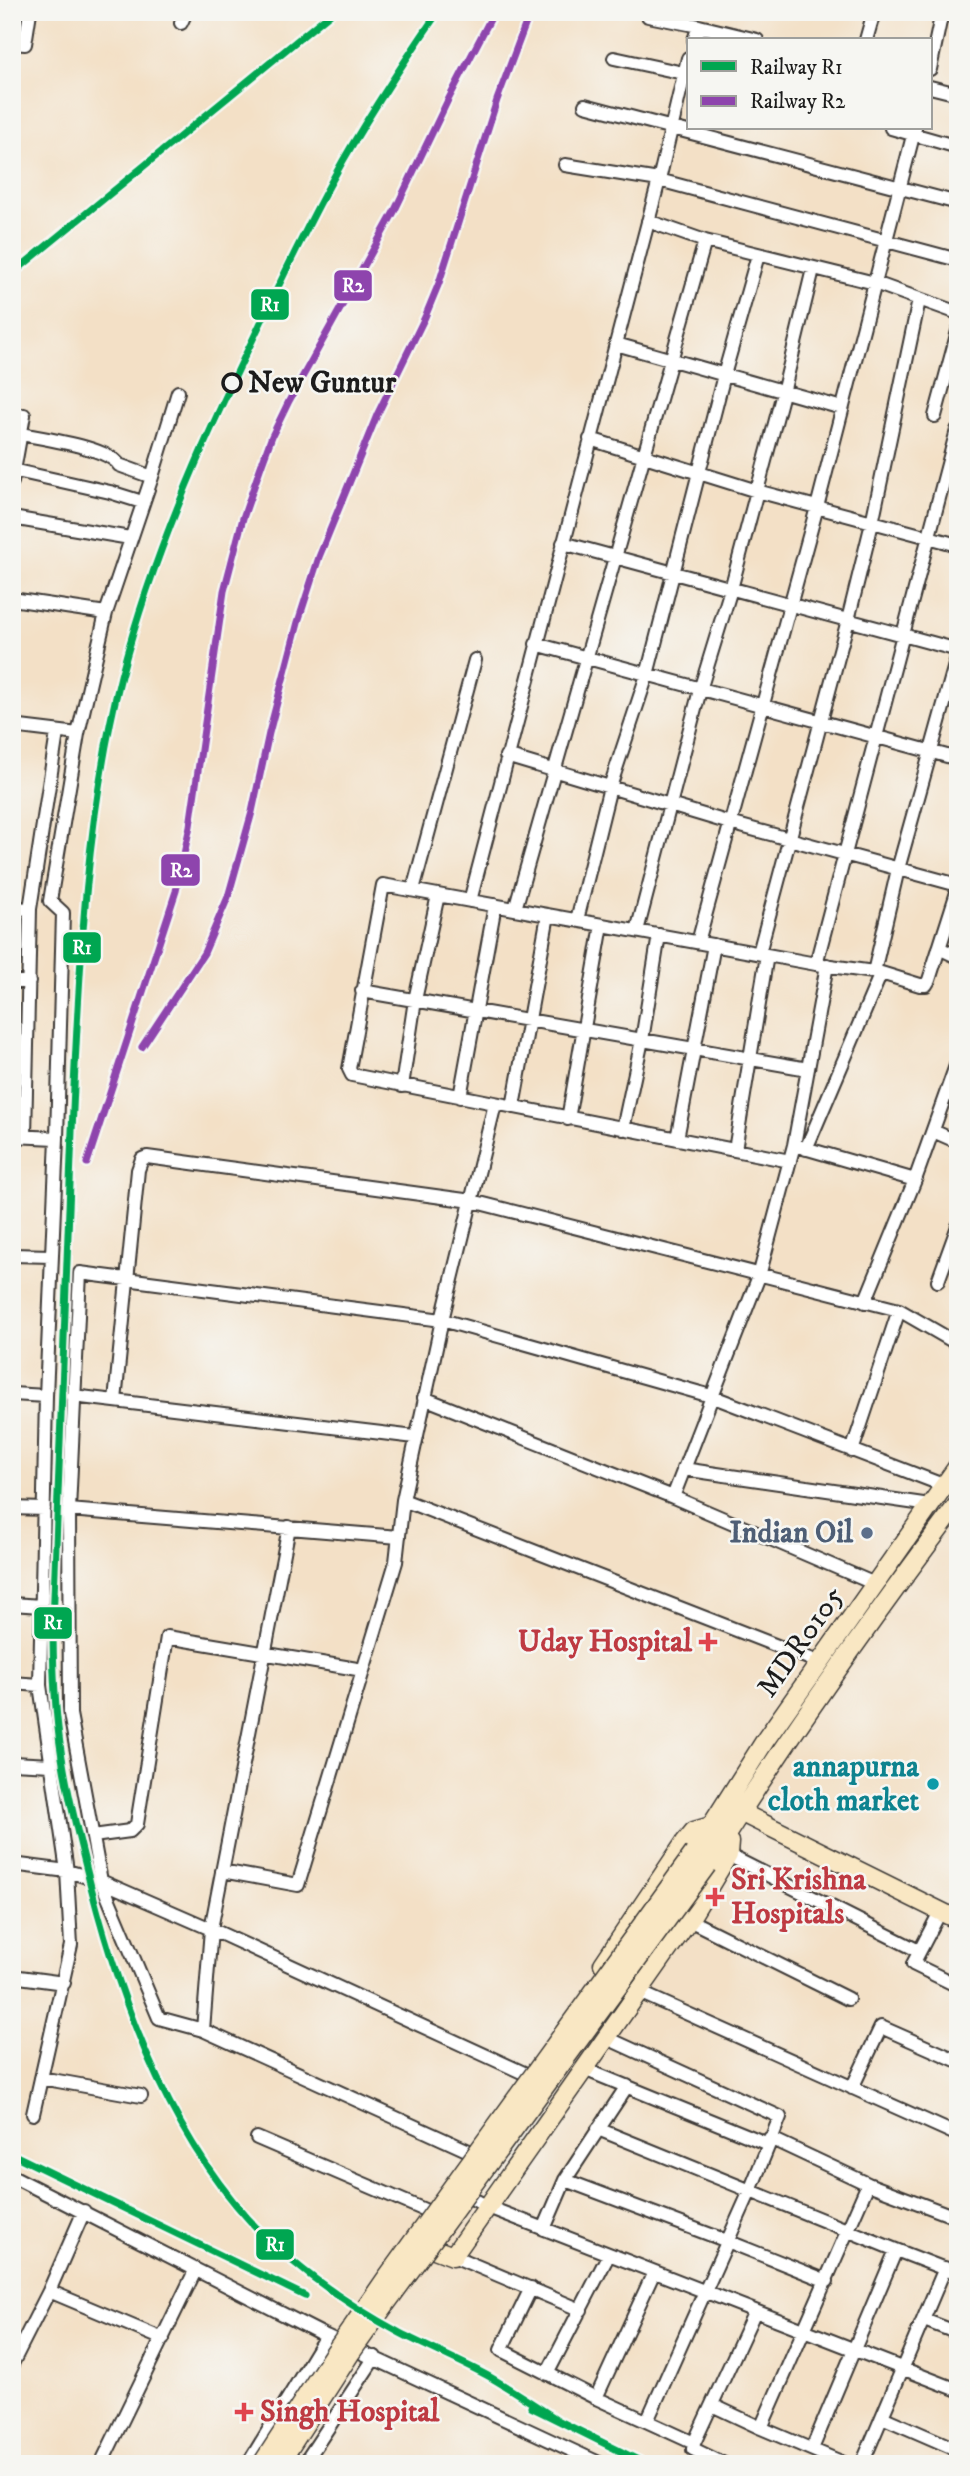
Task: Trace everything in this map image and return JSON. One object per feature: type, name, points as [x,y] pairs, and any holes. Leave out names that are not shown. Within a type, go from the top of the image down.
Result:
[{"type":"main road","name":"MDR0105","points":[[700,1859],[718,1831],[745,1770],[958,1466]]},
{"type":"main road","name":"MDR0105","points":[[718,1831],[740,1812],[847,1656],[958,1504]]},
{"type":"main road","points":[[740,1812],[958,1920]]},
{"type":"main road","points":[[694,1831],[718,1831],[729,1842],[728,1855],[689,1920],[453,2256],[405,2238],[447,2186],[634,1921],[685,1842],[694,1831]]},
{"type":"main road","points":[[262,2464],[332,2355],[378,2290],[700,1859]]},
{"type":"main road","points":[[279,2464],[350,2354],[700,1859]]},
{"type":"street","points":[[12,43],[25,44],[30,12]]},
{"type":"street","points":[[867,38],[874,12]]},
{"type":"street","points":[[932,60],[942,12]]},
{"type":"street","points":[[648,16],[749,38]]},
{"type":"street","points":[[695,38],[699,26]]},
{"type":"street","points":[[470,901],[686,73],[614,58]]},
{"type":"street","points":[[932,88],[958,94]]},
{"type":"street","points":[[585,105],[958,203]]},
{"type":"street","points":[[698,942],[817,507],[914,131],[958,146]]},
{"type":"street","points":[[565,165],[659,180],[958,260]]},
{"type":"street","points":[[648,221],[705,241],[875,283],[958,313]]},
{"type":"street","points":[[515,909],[705,241]]},
{"type":"street","points":[[577,920],[610,788],[647,675],[724,375],[758,255]]},
{"type":"street","points":[[637,931],[700,690],[731,589],[813,269]]},
{"type":"street","points":[[735,1150],[763,954],[872,523],[919,300]]},
{"type":"street","points":[[935,416],[958,331]]},
{"type":"street","points":[[616,344],[842,408]]},
{"type":"street","points":[[33,2114],[71,1945],[66,1871],[40,1685],[46,1396],[63,913],[50,901],[78,734],[106,613],[178,392]]},
{"type":"street","points":[[12,482],[16,433],[24,415]]},
{"type":"street","points":[[800,1147],[821,965],[875,736],[957,430]]},
{"type":"street","points":[[16,433],[101,452],[115,459],[119,465],[152,477]]},
{"type":"street","points":[[590,439],[757,491],[958,545]]},
{"type":"street","points":[[13,470],[142,502]]},
{"type":"street","points":[[12,518],[130,538]]},
{"type":"street","points":[[563,543],[958,652],[898,869],[878,972],[800,1147],[790,1161],[759,1276],[673,1497]]},
{"type":"street","points":[[12,599],[106,613]]},
{"type":"street","points":[[536,644],[958,759]]},
{"type":"street","points":[[413,890],[475,660]]},
{"type":"street","points":[[12,726],[78,734]]},
{"type":"street","points":[[57,733],[30,909],[29,982],[19,1136],[57,1138]]},
{"type":"street","points":[[506,756],[958,887],[926,985],[878,972],[821,965],[383,885],[349,1072],[355,1077],[790,1161]]},
{"type":"street","points":[[402,1086],[415,1000],[438,895]]},
{"type":"street","points":[[460,1097],[495,905]]},
{"type":"street","points":[[12,908],[30,909]]},
{"type":"street","points":[[513,1107],[548,915]]},
{"type":"street","points":[[568,1119],[602,925]]},
{"type":"street","points":[[623,1129],[642,1040],[659,935]]},
{"type":"street","points":[[677,1139],[714,945]]},
{"type":"street","points":[[939,948],[958,957]]},
{"type":"street","points":[[12,982],[29,982]]},
{"type":"street","points":[[362,991],[808,1069]]},
{"type":"street","points":[[865,1302],[915,1180],[958,1060]]},
{"type":"street","points":[[222,1871],[298,1885],[396,1562],[415,1437],[495,1104]]},
{"type":"street","points":[[933,1131],[958,1142]]},
{"type":"street","points":[[800,1147],[915,1180]]},
{"type":"street","points":[[115,1401],[139,1164],[147,1157],[472,1200],[899,1311],[958,1344]]},
{"type":"street","points":[[938,1281],[958,1226]]},
{"type":"street","points":[[12,1255],[51,1256]]},
{"type":"street","points":[[471,2152],[204,2030],[159,2018],[101,1881],[69,1714],[69,1510],[80,1273],[442,1320],[711,1396],[943,1485]]},
{"type":"street","points":[[852,1451],[899,1311]]},
{"type":"street","points":[[12,1394],[46,1396]]},
{"type":"street","points":[[73,1396],[415,1437]]},
{"type":"street","points":[[424,1398],[673,1497],[875,1584]]},
{"type":"street","points":[[683,1469],[930,1505]]},
{"type":"street","points":[[404,1500],[821,1663]]},
{"type":"street","points":[[12,1508],[44,1509]]},
{"type":"street","points":[[69,1510],[399,1537]]},
{"type":"street","points":[[204,2030],[211,1929],[289,1528]]},
{"type":"street","points":[[12,1604],[41,1606]]},
{"type":"street","points":[[93,1836],[130,1830],[137,1824],[167,1637],[363,1670]]},
{"type":"street","points":[[12,1683],[40,1685]]},
{"type":"street","points":[[12,1763],[52,1765]]},
{"type":"street","points":[[728,1855],[919,1951]]},
{"type":"street","points":[[12,1864],[66,1871],[101,1881],[526,2074]]},
{"type":"street","points":[[940,1912],[913,1964],[958,1986]]},
{"type":"street","points":[[689,1920],[848,1999]]},
{"type":"street","points":[[12,1976],[64,1983]]},
{"type":"street","points":[[639,1992],[958,2135]]},
{"type":"street","points":[[852,2088],[881,2027],[958,2061]]},
{"type":"street","points":[[607,2038],[780,2117],[647,2421]]},
{"type":"street","points":[[584,2068],[958,2218]]},
{"type":"street","points":[[41,2078],[141,2096]]},
{"type":"street","points":[[544,2229],[565,2180],[627,2086]]},
{"type":"street","points":[[598,2129],[958,2274]]},
{"type":"street","points":[[257,2138],[427,2211]]},
{"type":"street","points":[[12,2176],[326,2336],[601,2464]]},
{"type":"street","points":[[565,2180],[827,2281]]},
{"type":"street","points":[[761,2428],[868,2184]]},
{"type":"street","points":[[447,2186],[488,2207],[958,2390]]},
{"type":"street","points":[[12,2364],[50,2291],[84,2211]]},
{"type":"street","points":[[812,2449],[896,2250]]},
{"type":"street","points":[[547,2374],[609,2254]]},
{"type":"street","points":[[453,2256],[581,2310]]},
{"type":"street","points":[[862,2464],[945,2269]]},
{"type":"street","points":[[101,2464],[195,2271]]},
{"type":"street","points":[[596,2398],[654,2272]]},
{"type":"street","points":[[531,2288],[501,2350],[694,2443]]},
{"type":"street","points":[[50,2291],[163,2339]]},
{"type":"street","points":[[723,2464],[693,2449],[694,2443],[755,2311]]},
{"type":"street","points":[[924,2320],[958,2333]]},
{"type":"street","points":[[248,2464],[326,2336]]},
{"type":"street","points":[[304,2464],[375,2357]]},
{"type":"street","points":[[712,2405],[846,2464]]},
{"type":"street","points":[[882,2417],[958,2451]]},
{"type":"street","points":[[569,2464],[572,2450]]},
{"type":"rail line","name":"R1","points":[[12,274],[332,12]]},
{"type":"rail line","name":"R1","points":[[438,12],[384,93],[334,177],[234,378],[179,503],[147,589],[121,676],[99,788],[81,959],[69,1192],[53,1623],[55,1689],[60,1745],[69,1796],[115,1971],[158,2078],[184,2129],[215,2177],[250,2221],[290,2259],[329,2289],[400,2333],[490,2377],[561,2422]]},
{"type":"rail line","name":"R2","points":[[87,1163],[176,891],[190,826],[224,591],[243,518],[260,469],[289,401],[394,212],[494,12]]},
{"type":"rail line","name":"R2","points":[[142,1047],[204,953],[228,897],[252,812],[298,622],[319,557],[377,415],[439,283],[497,100],[530,12]]},
{"type":"rail line","name":"R1","points":[[12,2154],[305,2296]]},
{"type":"rail line","name":"R1","points":[[531,2407],[646,2464]]},
{"type":"place","name":"New Guntur","points":[[232,383]]},
{"type":"place","name":"Indian Oil","points":[[867,1533]]},
{"type":"place","name":"Uday Hospital","points":[[708,1642]]},
{"type":"place","name":"annapurna cloth market","points":[[933,1784]]},
{"type":"place","name":"Sri Krishna Hospitals","points":[[715,1897]]},
{"type":"place","name":"Singh Hospital","points":[[244,2412]]}]
